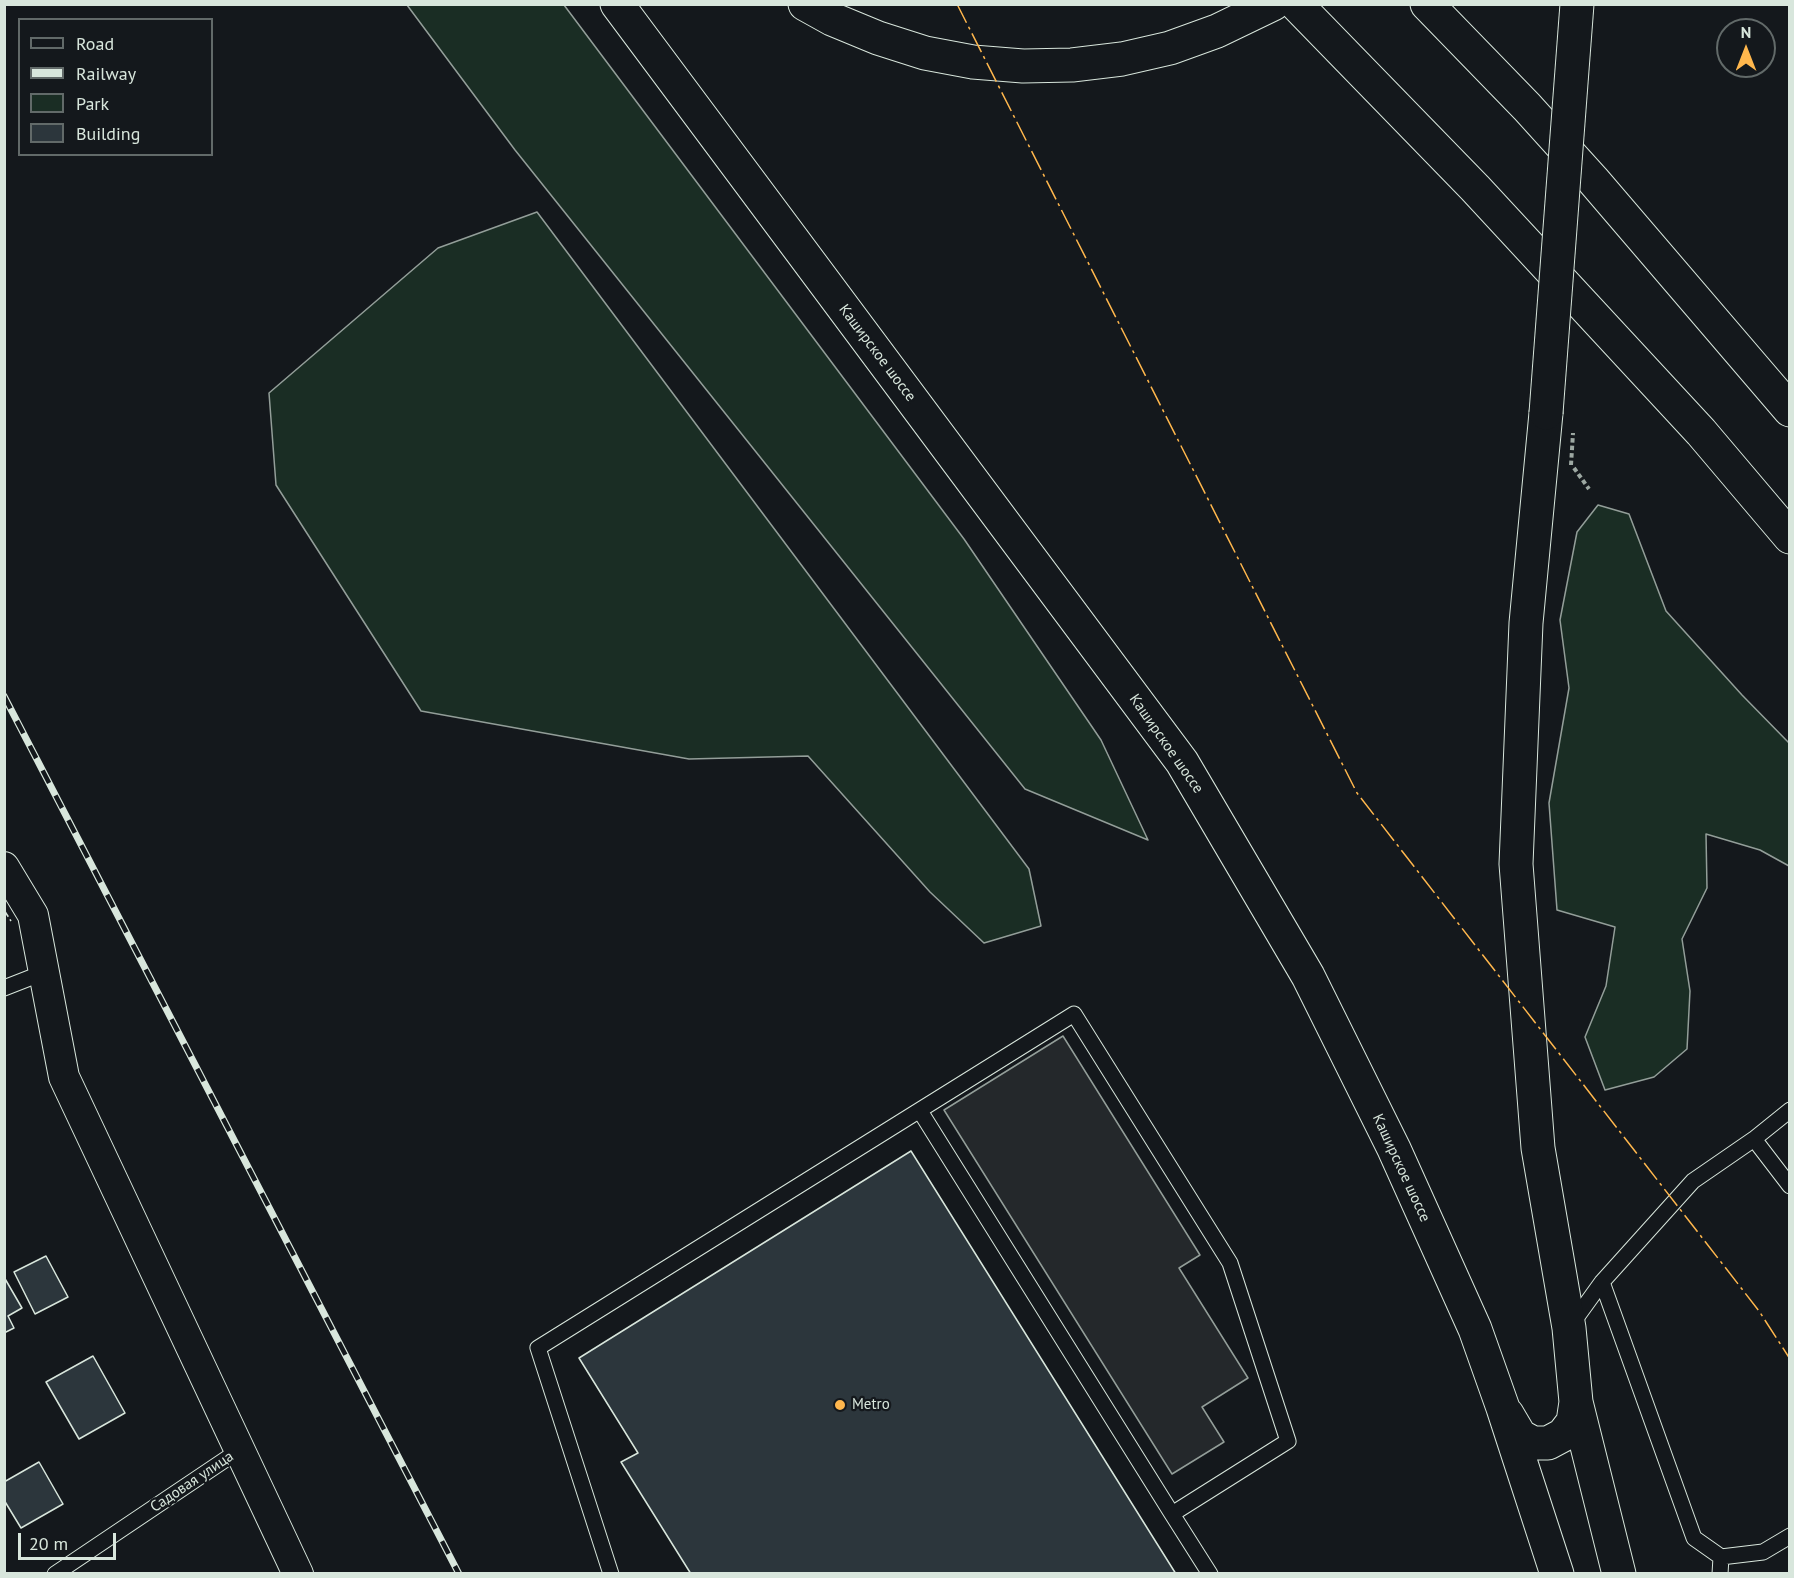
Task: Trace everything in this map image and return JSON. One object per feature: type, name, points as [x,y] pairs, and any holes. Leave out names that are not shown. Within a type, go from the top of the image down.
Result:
[{"type":"main road","name":"Каширское шоссе","points":[[617,4],[1182,762],[1308,976],[1394,1149],[1475,1329],[1557,1574]]},
{"type":"main road","points":[[805,4],[832,19],[878,38],[925,53],[974,62],[1023,66],[1072,65],[1122,59],[1170,48],[1217,32],[1273,4]]},
{"type":"main road","points":[[1296,4],[1475,188],[1701,432],[1790,537]]},
{"type":"main road","points":[[1426,4],[1527,107],[1593,180],[1790,410]]},
{"type":"main road","points":[[1577,4],[1526,623],[1516,864],[1538,1148],[1569,1328],[1576,1402],[1619,1574]]},
{"type":"main road","points":[[1503,1408],[1520,1436],[1533,1443],[1548,1443],[1563,1435],[1573,1422],[1576,1402]]},
{"type":"street","points":[[4,867],[33,915],[64,1077],[297,1574]]},
{"type":"lane","points":[[4,988],[45,972]]},
{"type":"lane","points":[[611,1574],[538,1348],[1074,1014],[1230,1263],[1288,1441],[1172,1514]]},
{"type":"lane","points":[[1569,1328],[1602,1282],[1693,1181],[1754,1139],[1790,1110]]},
{"type":"lane","points":[[920,1111],[1210,1574]]},
{"type":"lane","points":[[1754,1139],[1790,1186]]},
{"type":"lane","points":[[1602,1282],[1694,1538],[1720,1557],[1763,1551],[1790,1536]]},
{"type":"lane","name":"Садовая улица","points":[[55,1574],[238,1451]]},
{"type":"lane","points":[[1720,1557],[1720,1574]]},
{"type":"path","points":[[1571,465],[1588,489]]},
{"type":"green space","points":[[407,5],[564,5],[964,539],[1101,740],[1148,840],[1025,789],[515,150]]},
{"type":"green space","points":[[537,212],[1029,869],[1041,926],[984,943],[930,892],[808,756],[689,759],[421,711],[276,485],[269,393],[438,248]]},
{"type":"green space","points":[[1598,505],[1629,514],[1666,611],[1790,744],[1789,866],[1760,850],[1706,834],[1707,888],[1682,939],[1690,991],[1687,1049],[1654,1077],[1605,1090],[1585,1037],[1606,986],[1615,927],[1557,910],[1549,803],[1569,688],[1560,620],[1577,532]]},
{"type":"shaded area","points":[[1063,1036],[1200,1255],[1179,1268],[1248,1378],[1202,1407],[1224,1442],[1172,1474],[944,1110]]},
{"type":"building","name":"Metro","points":[[911,1151],[1176,1574],[691,1574],[621,1462],[638,1453],[579,1358]]},
{"type":"building","points":[[46,1256],[68,1297],[35,1314],[14,1272]]},
{"type":"building","points":[[4,1277],[22,1308],[8,1316],[14,1328],[4,1333]]},
{"type":"building","points":[[93,1356],[125,1413],[79,1439],[46,1382]]},
{"type":"building","points":[[39,1462],[63,1504],[21,1528],[4,1500],[4,1482]]},
{"type":"railway","points":[[4,696],[459,1574]]},
{"type":"fence","points":[[4,910],[11,921]]},
{"type":"power","points":[[957,4],[1357,793],[1759,1311],[1790,1359]]},
{"type":"place","name":"Metro","points":[[840,1405]]}]
